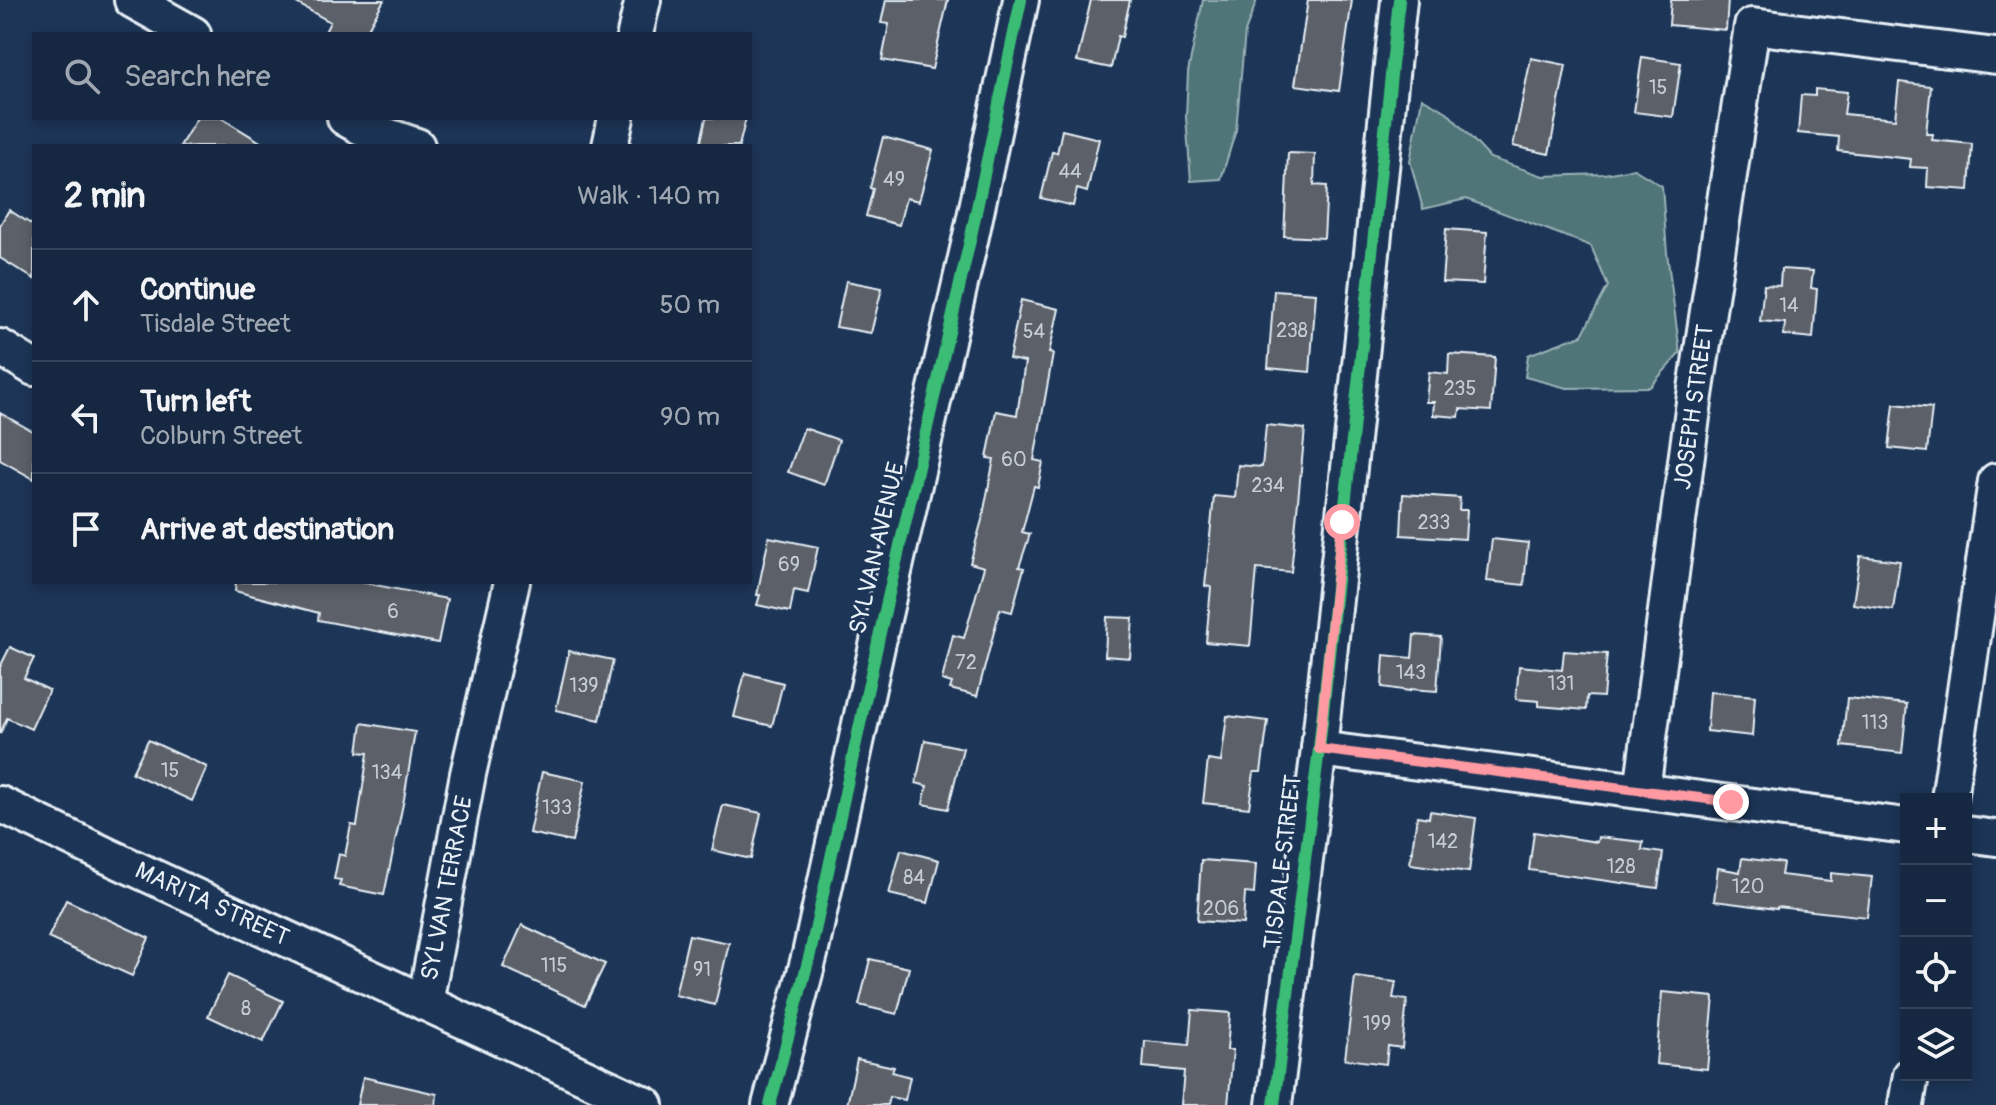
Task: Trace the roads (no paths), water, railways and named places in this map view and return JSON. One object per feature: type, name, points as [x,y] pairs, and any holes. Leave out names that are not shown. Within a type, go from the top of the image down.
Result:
[{"type":"street","points":[[132,0],[189,32]]},
{"type":"street","points":[[635,32],[643,0]]},
{"type":"street","name":"SYLVAN AVENUE","points":[[770,1105],[810,954],[1021,0]]},
{"type":"street","name":"TISDALE STREET","points":[[1274,1105],[1319,749],[1399,0]]},
{"type":"street","name":"JOSEPH STREET","points":[[1642,790],[1694,402],[1752,26],[1996,56]]},
{"type":"street","points":[[349,120],[411,144]]},
{"type":"street","points":[[610,144],[616,120]]},
{"type":"street","points":[[0,347],[32,367]]},
{"type":"street","points":[[1950,793],[1992,534],[1996,481]]},
{"type":"street","name":"SYLVAN TERRACE","points":[[512,584],[468,774],[425,1003],[646,1105]]},
{"type":"street","points":[[1319,749],[1900,825]]},
{"type":"street","name":"MARITA STREET","points":[[0,804],[425,1003]]},
{"type":"street","points":[[1972,835],[1996,838]]},
{"type":"street","points":[[1906,1105],[1910,1081]]}]
